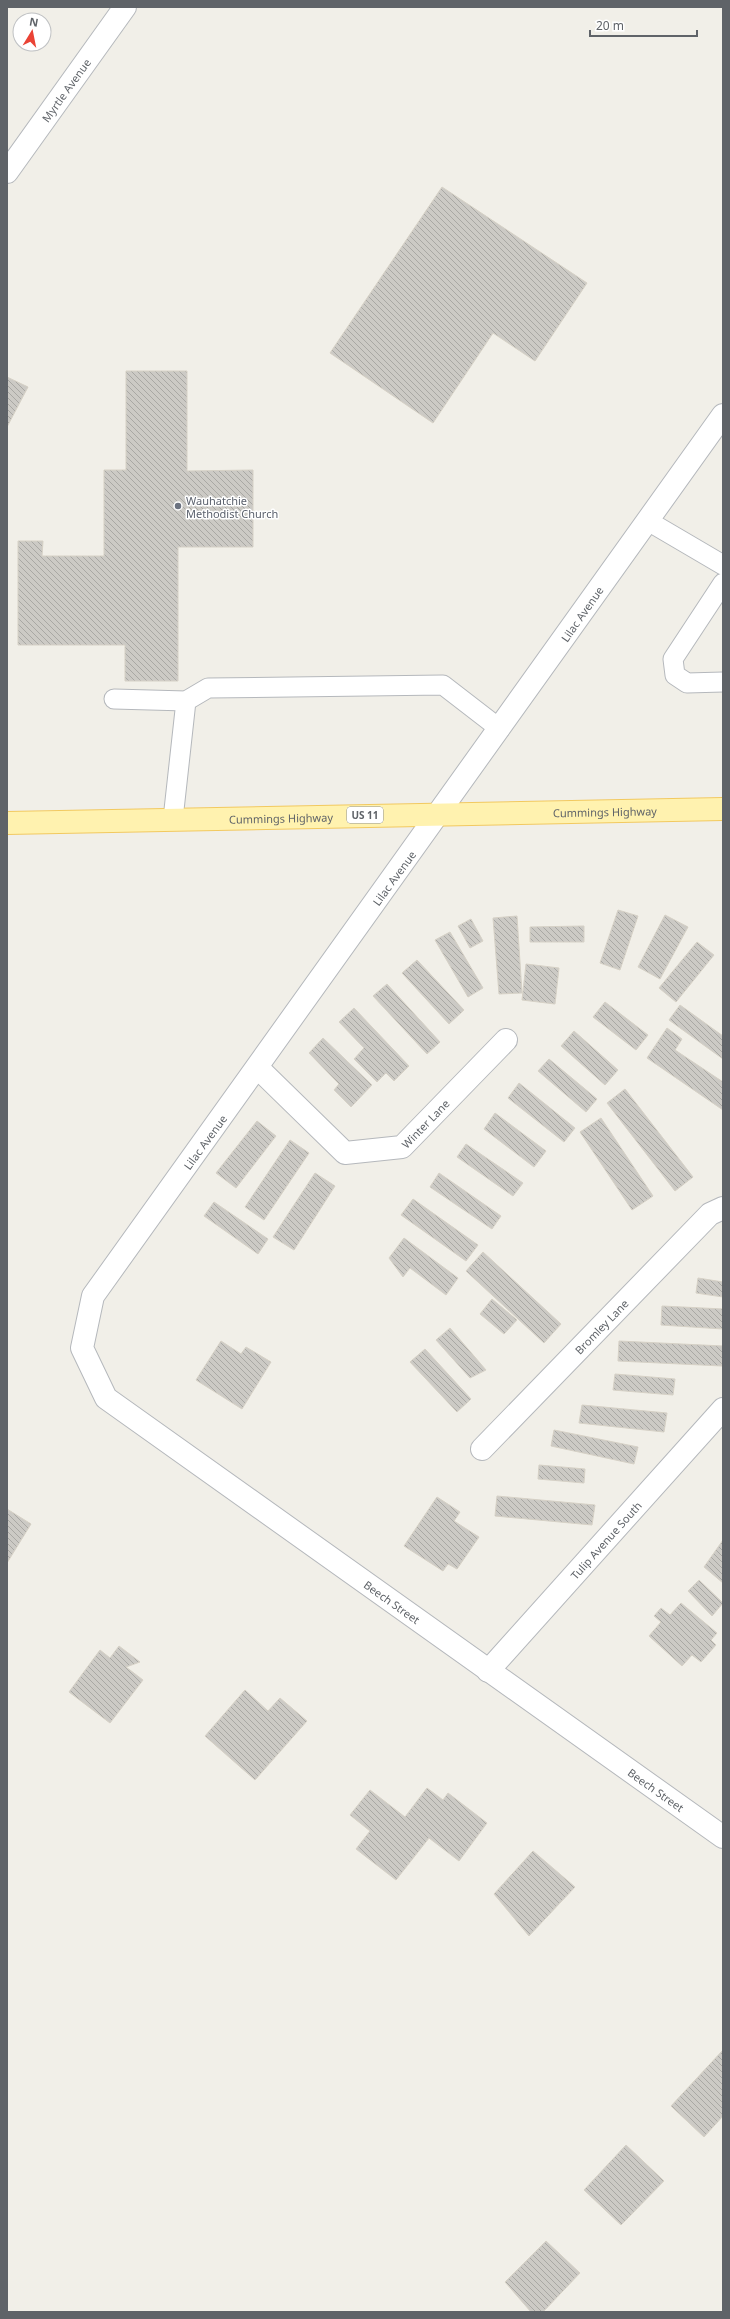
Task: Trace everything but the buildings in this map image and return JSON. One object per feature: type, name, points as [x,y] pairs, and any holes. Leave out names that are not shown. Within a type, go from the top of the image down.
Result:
[{"type":"main road","name":"Cummings Highway","points":[[7,822],[723,808]]},
{"type":"street","name":"Myrtle Avenue","points":[[7,172],[126,7]]},
{"type":"street","name":"Lilac Avenue","points":[[82,1348],[93,1296],[440,814],[723,415]]},
{"type":"street","name":"Winter Lane","points":[[258,1068],[345,1153],[402,1147],[506,1040]]},
{"type":"street","name":"Bromley Lane","points":[[482,1450],[710,1214],[723,1208]]},
{"type":"street","name":"Beech Street","points":[[82,1348],[106,1398],[723,1837]]},
{"type":"street","name":"Tulip Avenue South","points":[[488,1671],[723,1409]]},
{"type":"lane","points":[[648,521],[723,565]]},
{"type":"lane","points":[[723,583],[673,659],[675,675],[686,683],[723,682]]},
{"type":"lane","points":[[114,700],[186,701],[208,688],[443,685],[500,729]]},
{"type":"lane","points":[[173,819],[186,701]]},
{"type":"place","name":"Wauhatchie Methodist Church","points":[[178,506]]}]
